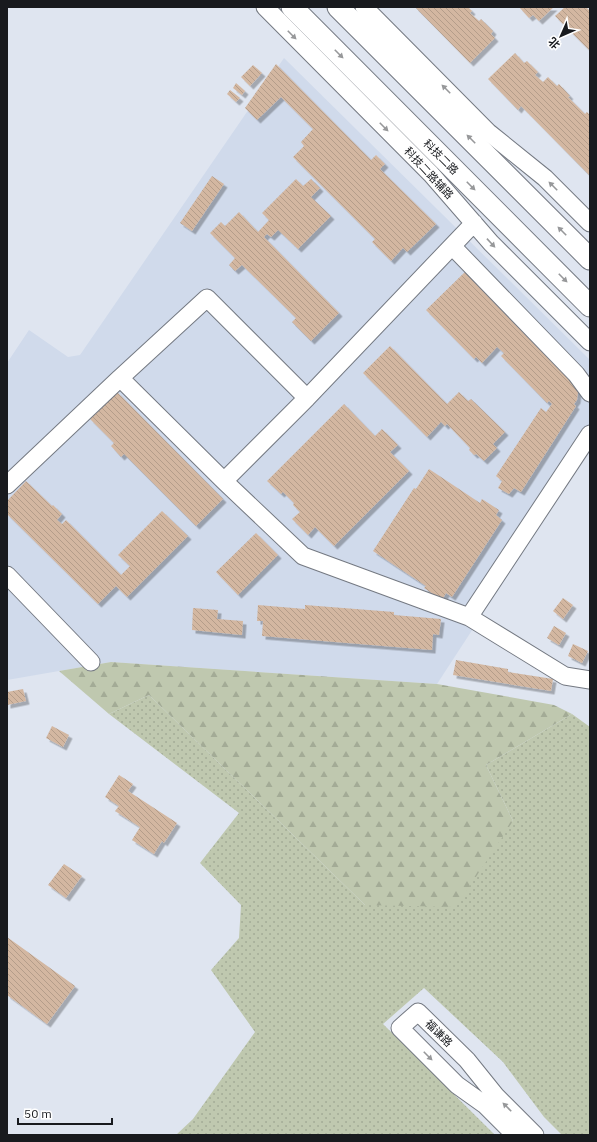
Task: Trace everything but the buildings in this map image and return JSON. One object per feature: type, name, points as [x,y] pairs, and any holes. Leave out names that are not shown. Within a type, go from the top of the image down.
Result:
[{"type":"main road","name":"科技二路","points":[[292,7],[590,306]]},
{"type":"main road","points":[[338,7],[590,259]]},
{"type":"street","name":"科技二路辅路","points":[[265,7],[431,174],[491,243],[590,342]]},
{"type":"street","points":[[364,7],[488,132],[545,178],[590,223]]},
{"type":"street","points":[[224,481],[307,398],[474,223]]},
{"type":"street","points":[[452,246],[576,374],[590,393]]},
{"type":"street","points":[[10,477],[207,298],[307,398]]},
{"type":"street","points":[[120,378],[224,481],[303,556],[469,617],[565,676],[590,680]]},
{"type":"street","points":[[469,617],[590,434]]},
{"type":"street","points":[[7,575],[92,662]]},
{"type":"street","name":"福谦路","points":[[515,1135],[485,1105],[457,1085],[400,1028],[418,1012],[467,1060],[496,1096],[535,1135]]},
{"type":"shaded area","points":[[284,58],[590,360],[590,449],[437,684],[111,662],[7,680],[7,363],[29,330],[68,357],[80,355]]},
{"type":"green space","points":[[111,662],[437,684],[554,705],[572,714],[486,765],[513,821],[456,907],[365,905],[149,695],[109,714],[59,671]]},
{"type":"green space","points":[[149,695],[365,905],[513,821],[486,765],[572,714],[590,727],[590,1135],[562,1135],[544,1117],[503,1062],[424,988],[383,1024],[495,1135],[176,1135],[193,1119],[255,1032],[211,970],[239,938],[241,905],[200,863],[239,813],[109,714]]}]
